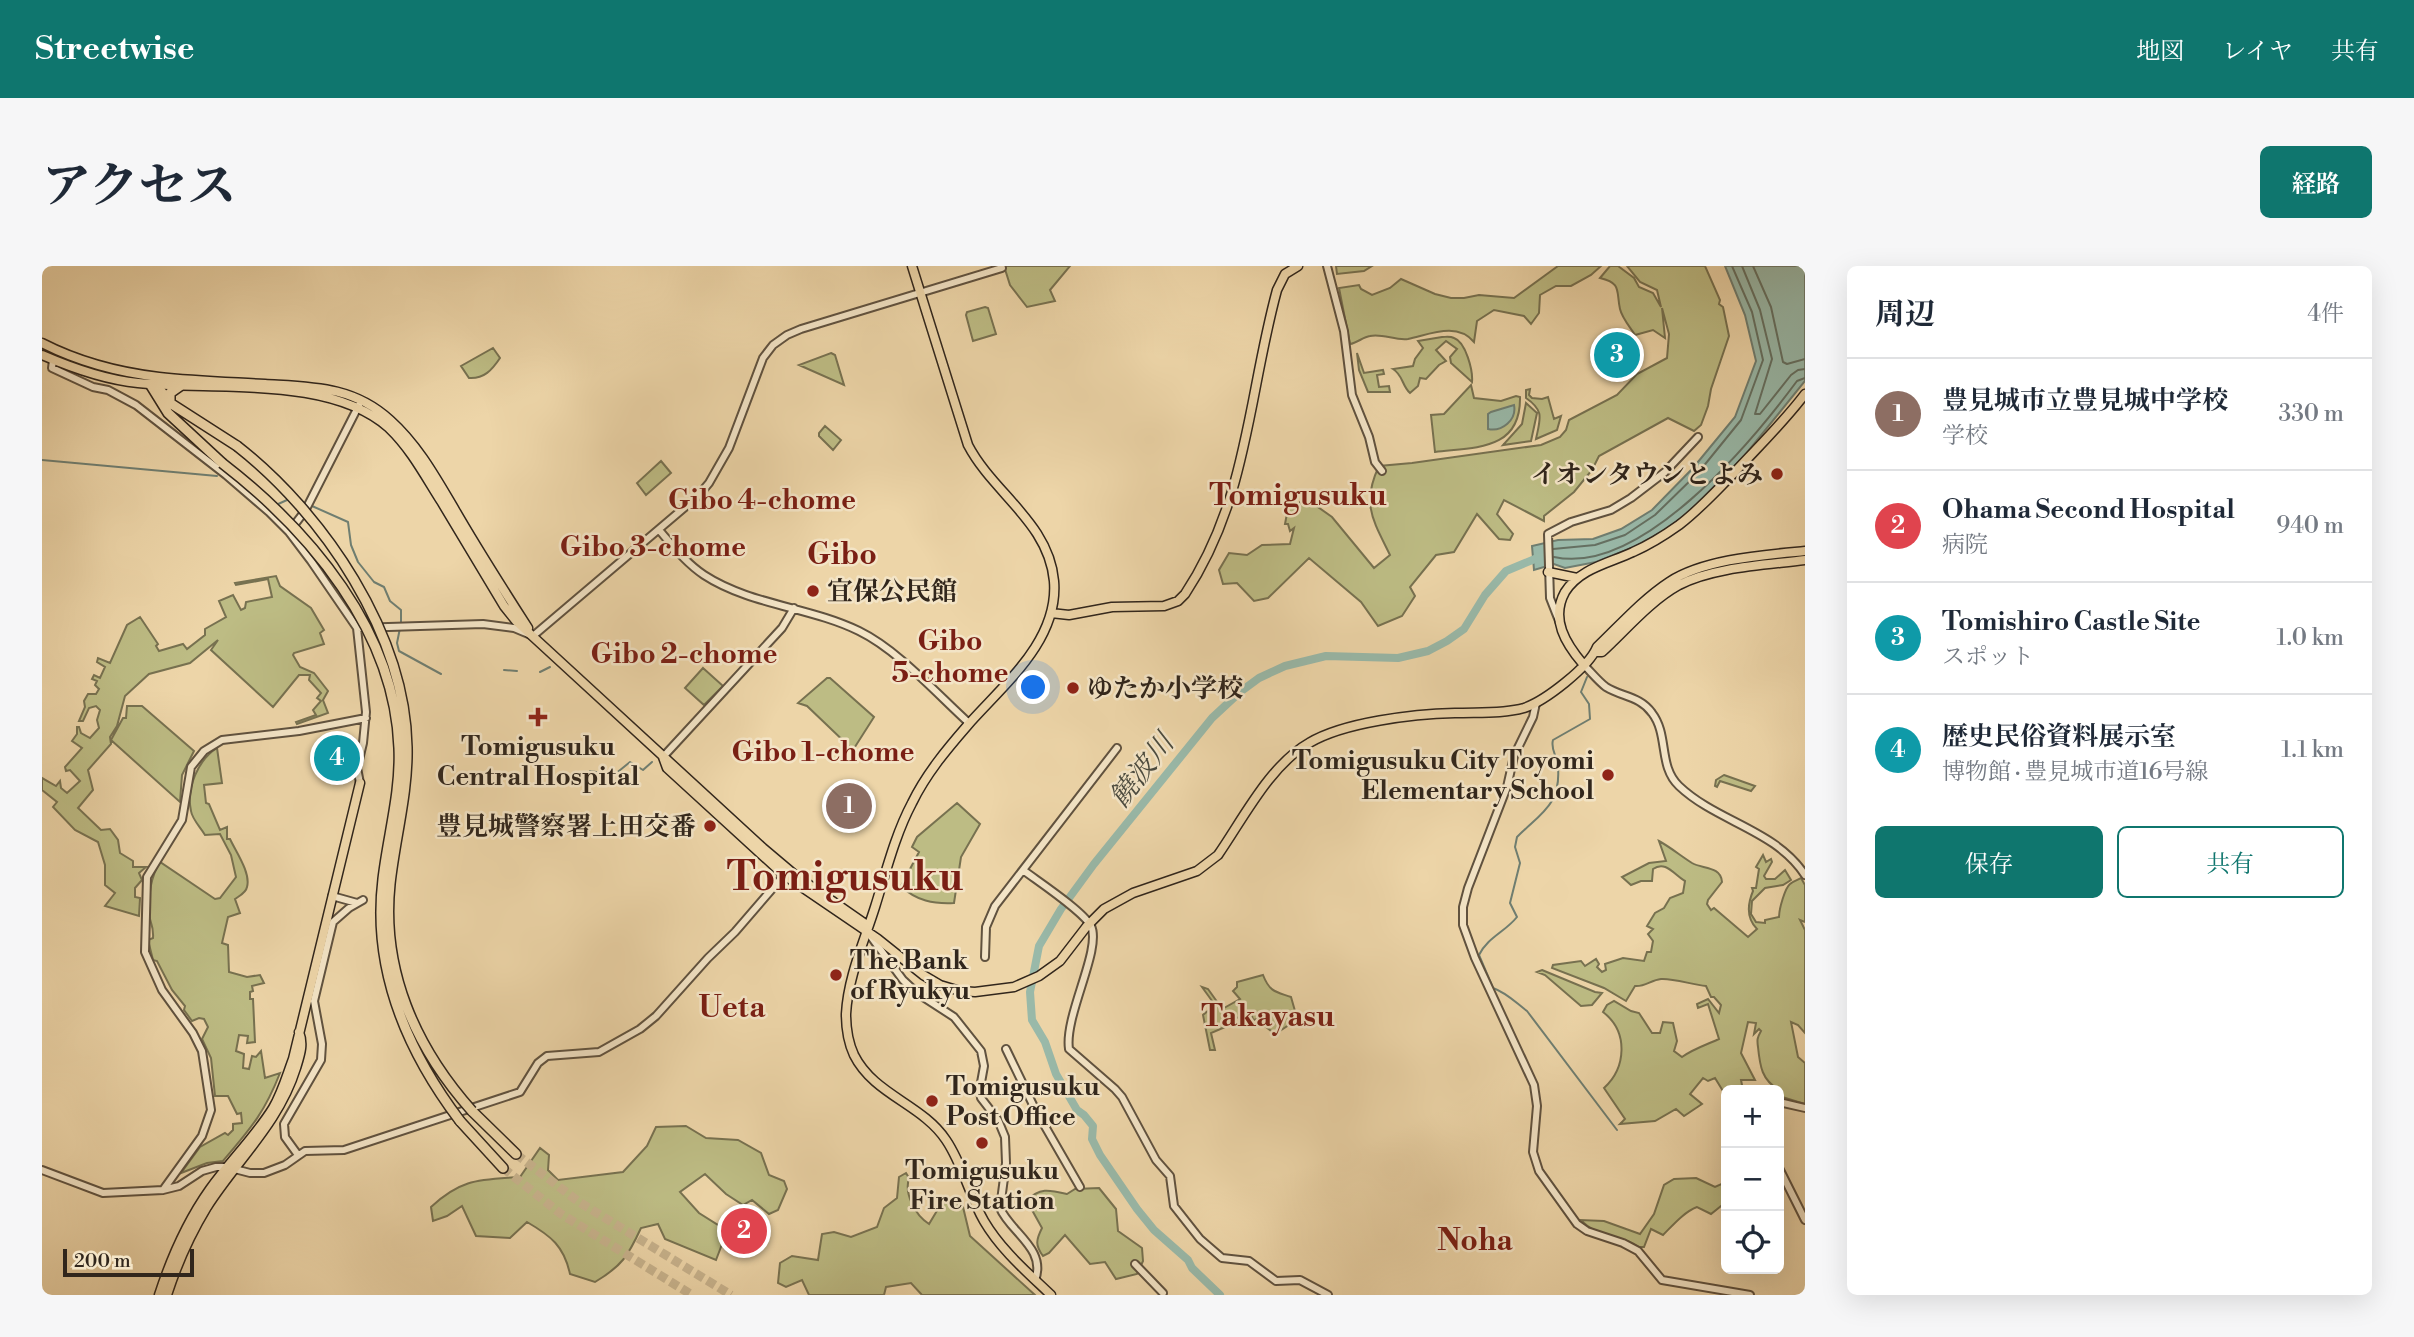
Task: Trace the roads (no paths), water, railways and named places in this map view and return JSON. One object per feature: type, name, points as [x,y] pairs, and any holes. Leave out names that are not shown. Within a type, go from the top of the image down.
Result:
[{"type":"highway","points":[[151,381],[170,403],[237,446],[275,478],[317,525],[355,582],[401,701],[407,747],[403,805],[389,896],[388,925],[400,992],[418,1036],[434,1062],[472,1111],[516,1154]]},
{"type":"highway","points":[[151,381],[168,413],[222,463],[265,497],[311,548],[379,643],[393,699],[399,746],[399,776],[381,896],[382,940],[387,972],[397,1007],[431,1079],[460,1121],[503,1168]]},
{"type":"highway","points":[[170,403],[170,393],[180,386]]},
{"type":"main road","points":[[912,266],[968,445],[982,468],[1032,525],[1045,547],[1054,575],[1051,613],[1034,649],[939,760],[912,802],[854,974],[846,1013],[847,1030],[853,1053],[872,1080],[939,1130],[955,1155],[985,1222],[1006,1251],[1051,1295]]},
{"type":"main road","points":[[1051,613],[1069,615],[1112,607],[1164,606],[1178,601],[1185,594],[1215,538],[1230,502],[1277,290],[1286,274],[1298,266]]},
{"type":"main road","points":[[42,343],[91,364],[151,381],[180,386],[308,393],[360,404]]},
{"type":"main road","points":[[42,355],[112,379],[313,386],[343,393],[388,418],[418,451],[533,636],[786,872],[864,923],[867,931],[923,975],[948,988],[975,992],[1005,988],[1022,982],[1056,962],[1100,912],[1123,897],[1191,874],[1209,864],[1278,771],[1295,752],[1312,741],[1335,732],[1402,717],[1510,711],[1536,703],[1571,677],[1597,647],[1649,598],[1682,575],[1710,565],[1805,551]]},
{"type":"main road","points":[[1583,664],[1566,642],[1559,621],[1564,595],[1577,578],[1647,545],[1682,523],[1704,504],[1779,426],[1805,394]]},
{"type":"main road","points":[[1595,652],[1602,652],[1664,595],[1692,579],[1720,572],[1805,560]]},
{"type":"main road","points":[[1548,570],[1577,578]]},
{"type":"main road","points":[[159,1295],[178,1247],[198,1208],[215,1183],[273,1118],[293,1078],[303,1042],[299,1032],[359,783]]},
{"type":"main road","points":[[167,1295],[196,1225],[231,1168]]},
{"type":"street","points":[[1327,266],[1343,331],[1352,395],[1369,437],[1375,462],[1382,471]]},
{"type":"street","points":[[356,628],[483,624],[514,628],[533,636],[698,496],[729,448],[755,374],[773,345],[801,328],[1002,268]]},
{"type":"street","points":[[53,360],[52,368],[93,387],[108,390],[136,405],[226,474],[289,532],[356,628],[366,718],[357,768],[359,783]]},
{"type":"street","points":[[289,532],[304,511],[360,404]]},
{"type":"street","points":[[1559,621],[1550,602],[1549,536],[1570,522],[1612,510],[1631,498],[1665,472],[1698,437]]},
{"type":"street","points":[[659,530],[686,560],[706,576],[728,587],[852,628],[871,638],[891,652],[970,723]]},
{"type":"street","points":[[663,757],[782,628],[794,608]]},
{"type":"street","points":[[1583,664],[1607,687],[1636,699],[1651,712],[1660,730],[1666,766],[1680,787],[1720,814],[1770,841],[1794,861],[1805,875]]},
{"type":"street","points":[[1536,703],[1533,717],[1514,756],[1507,787],[1468,888],[1462,916],[1467,940],[1534,1085],[1537,1106],[1534,1161],[1577,1224],[1587,1231],[1638,1251],[1662,1280],[1750,1295]]},
{"type":"street","points":[[163,1190],[202,1136],[211,1110],[202,1051],[194,1033],[162,990],[145,952],[146,877],[182,820],[191,767],[204,751],[222,740],[299,731],[366,718]]},
{"type":"street","points":[[985,957],[985,934],[988,919],[995,906],[1118,748]]},
{"type":"street","points":[[1023,870],[1089,923],[1093,932],[1093,943],[1069,1031],[1069,1049],[1122,1097],[1156,1160],[1170,1176],[1174,1206],[1190,1228],[1215,1254],[1234,1261],[1249,1261],[1276,1281],[1300,1280],[1328,1295]]},
{"type":"street","points":[[42,1170],[103,1193],[163,1190],[185,1184],[212,1167],[255,1174],[271,1172],[298,1155],[317,1149],[344,1150],[520,1092],[538,1063],[547,1056],[599,1052],[640,1029],[664,1009],[786,872]]},
{"type":"street","points":[[298,1155],[285,1137],[284,1124],[321,1060],[322,1044],[314,1001],[333,922],[360,901],[332,896]]},
{"type":"street","points":[[867,931],[907,985],[954,1017],[981,1051],[984,1062],[981,1098],[998,1120],[1005,1137],[1006,1163],[1000,1208],[1035,1255],[1038,1271],[1035,1280]]},
{"type":"street","points":[[886,958],[888,950],[894,951]]},
{"type":"street","points":[[1006,1049],[1028,1097],[1080,1187]]},
{"type":"street","points":[[1784,1103],[1805,1108]]},
{"type":"street","points":[[199,1173],[211,1173],[215,1183]]},
{"type":"street","points":[[1784,1178],[1805,1220]]},
{"type":"street","points":[[1135,1264],[1163,1293]]},
{"type":"water","points":[[1725,266],[1805,266],[1805,381],[1745,455],[1690,511],[1668,528],[1634,547],[1596,562],[1565,568],[1554,564],[1534,570],[1532,546],[1558,540],[1593,539],[1621,529],[1652,510],[1693,468],[1735,417],[1756,361],[1745,315]]},
{"type":"water","points":[[1514,405],[1513,415],[1507,424],[1498,429],[1488,429],[1488,414]]},
{"type":"waterway","points":[[42,460],[217,476]]},
{"type":"waterway","points":[[276,505],[287,500]]},
{"type":"waterway","points":[[312,506],[348,522],[351,545],[358,562],[374,582],[384,587],[390,601],[401,610],[401,623]]},
{"type":"waterway","name":"饒波川","points":[[1220,1295],[1192,1268],[1188,1260],[1154,1230],[1137,1209],[1100,1155],[1092,1139],[1093,1126],[1077,1110],[1056,1074],[1045,1042],[1032,1020],[1030,992],[1039,946],[1061,909],[1094,864],[1212,718],[1240,692],[1259,678],[1285,666],[1326,656],[1398,658],[1428,651],[1464,629],[1485,595],[1506,571],[1542,556]]},
{"type":"waterway","points":[[400,628],[397,643],[399,651],[441,674]]},
{"type":"waterway","points":[[540,672],[550,667]]},
{"type":"waterway","points":[[504,670],[517,671]]},
{"type":"waterway","points":[[1587,677],[1581,692],[1589,704],[1590,719],[1553,740],[1558,767],[1553,800],[1517,837],[1515,847],[1520,863],[1510,903],[1517,917],[1487,944],[1479,955],[1493,988],[1527,1011],[1617,1130]]},
{"type":"waterway","points":[[590,771],[614,775],[630,762],[643,770],[652,762]]},
{"type":"tunnel","points":[[516,1154],[579,1202],[731,1295]]},
{"type":"tunnel","points":[[503,1168],[561,1214],[692,1295]]},
{"type":"place","name":"Tomishiro Castle Site","points":[[1617,355]]},
{"type":"place","name":"イオンタウンとよみ","points":[[1777,474]]},
{"type":"place","name":"宜保公民館","points":[[813,591]]},
{"type":"place","name":"ゆたか小学校","points":[[1073,688]]},
{"type":"place","name":"Tomigusuku Central Hospital","points":[[538,717]]},
{"type":"place","name":"歴史民俗資料展示室","points":[[337,758]]},
{"type":"place","name":"Tomigusuku City Toyomi Elementary School","points":[[1608,775]]},
{"type":"place","name":"豊見城市立豊見城中学校","points":[[849,806]]},
{"type":"place","name":"豊見城警察署上田交番","points":[[710,826]]},
{"type":"place","name":"The Bank of Ryukyu","points":[[836,975]]},
{"type":"place","name":"Tomigusuku Post Office","points":[[932,1101]]},
{"type":"place","name":"Tomigusuku Fire Station","points":[[982,1143]]},
{"type":"place","name":"Ohama Second Hospital","points":[[744,1231]]},
{"type":"district","name":"Tomigusuku","points":[[1298,495]]},
{"type":"district","name":"Gibo 4-chome","points":[[762,499]]},
{"type":"district","name":"Gibo 3-chome","points":[[653,546]]},
{"type":"district","name":"Gibo","points":[[842,554]]},
{"type":"district","name":"Gibo 2-chome","points":[[684,653]]},
{"type":"district","name":"Gibo 5-chome","points":[[950,656]]},
{"type":"district","name":"Gibo 1-chome","points":[[823,751]]},
{"type":"district","name":"Tomigusuku","points":[[845,876]]},
{"type":"district","name":"Ueta","points":[[732,1007]]},
{"type":"district","name":"Takayasu","points":[[1268,1016]]},
{"type":"district","name":"Noha","points":[[1475,1240]]}]
